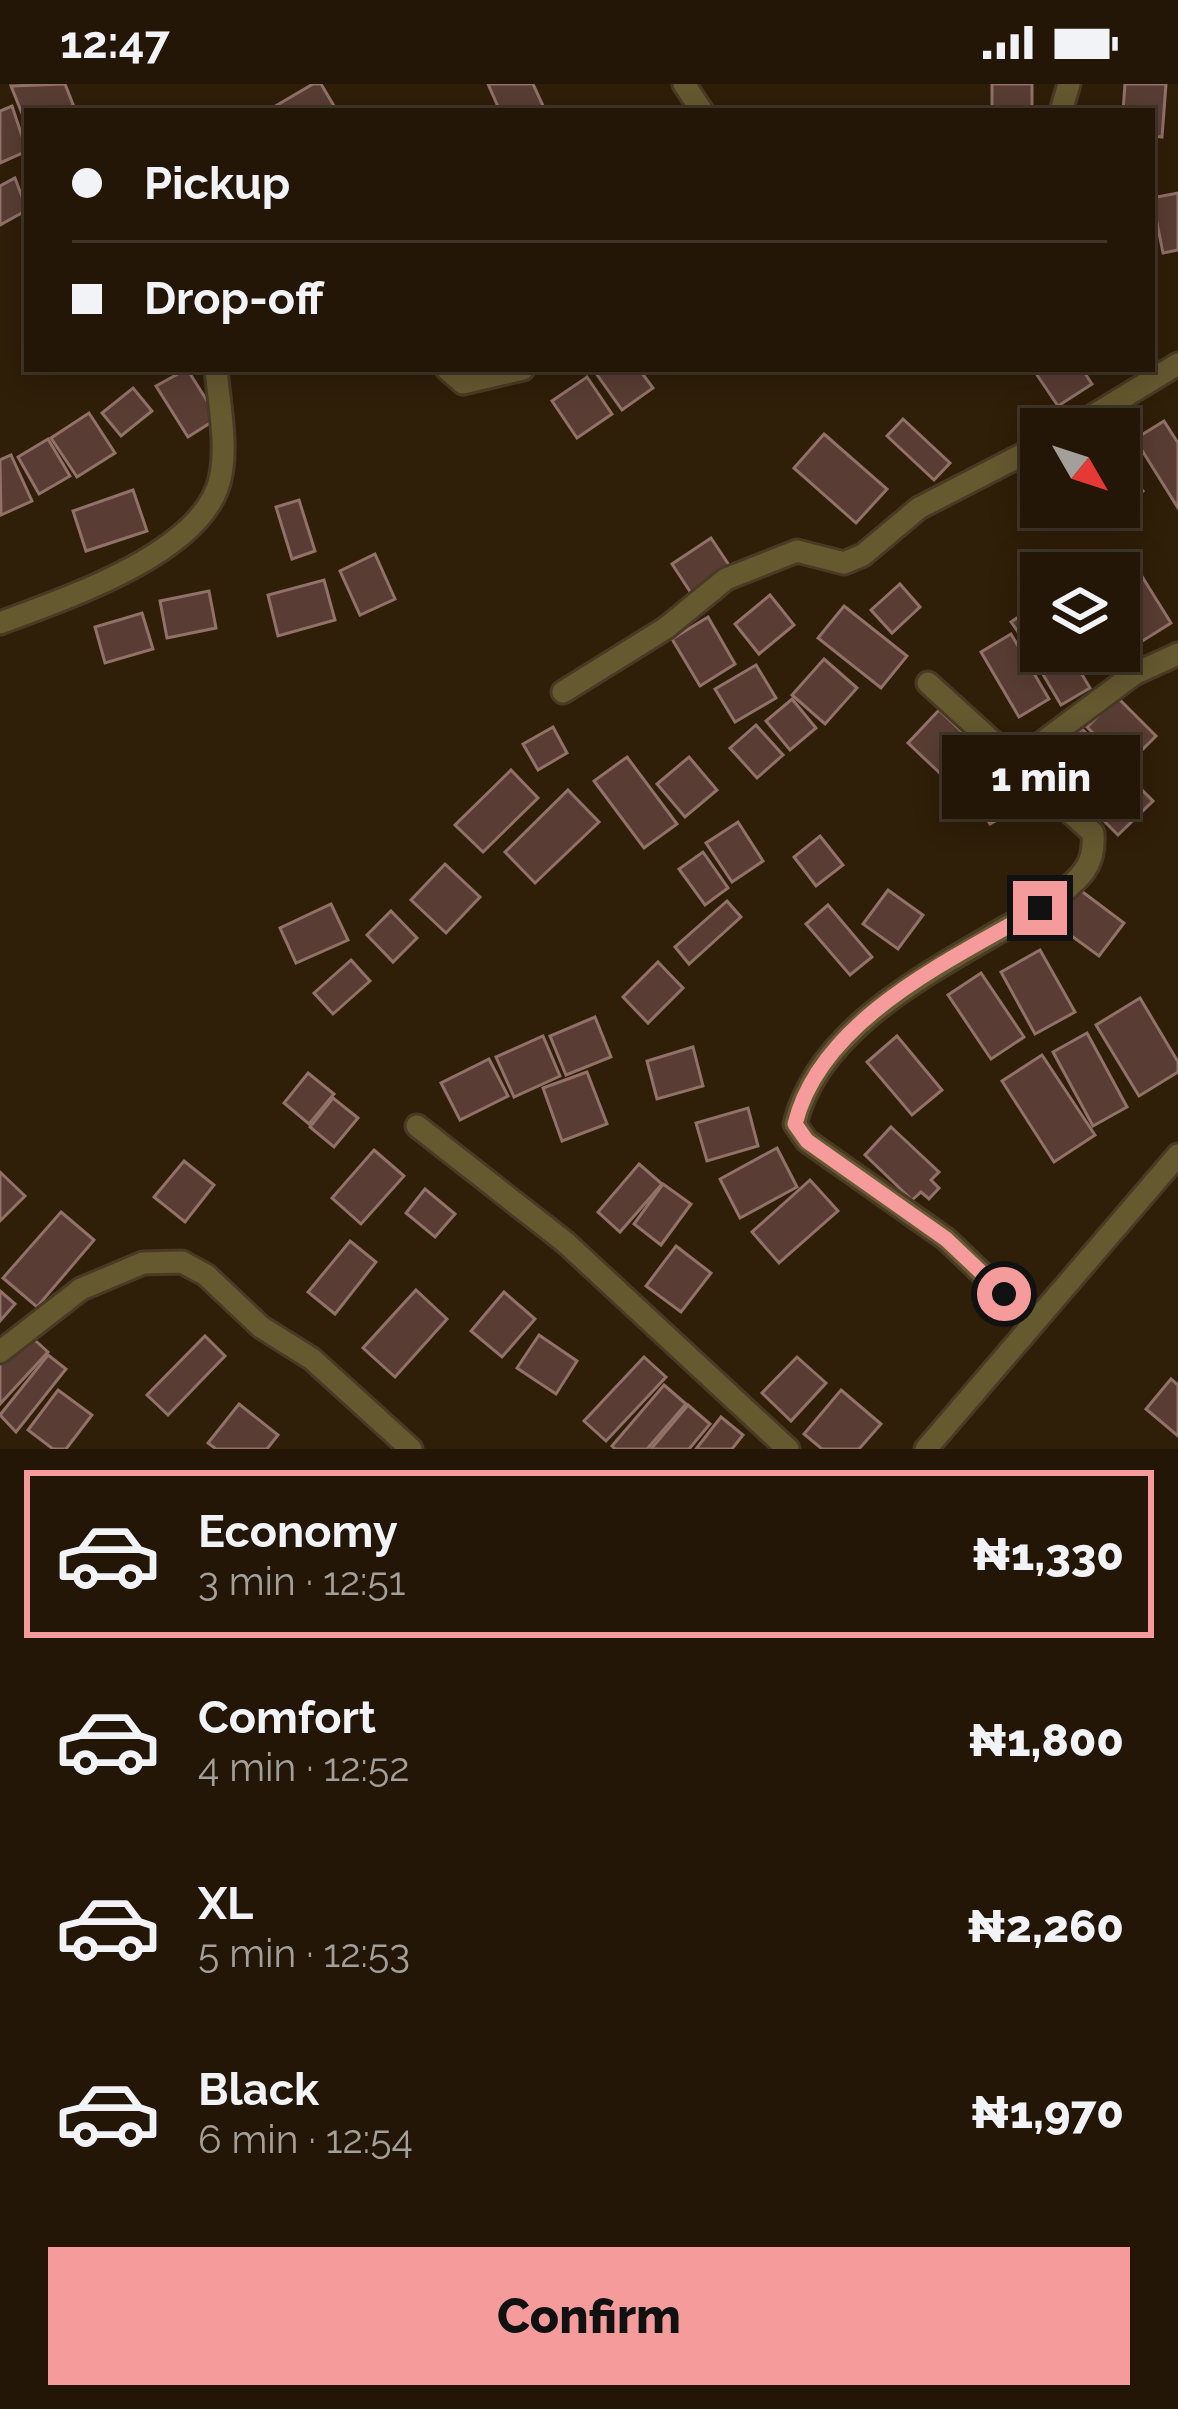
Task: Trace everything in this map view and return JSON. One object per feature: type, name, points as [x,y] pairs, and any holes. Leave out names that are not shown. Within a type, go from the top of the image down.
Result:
[{"type":"street","points":[[1106,408],[1178,364]]},
{"type":"street","points":[[0,623],[87,588],[190,528],[218,487],[222,466],[216,372]]},
{"type":"street","points":[[450,372],[463,383],[510,372]]},
{"type":"street","points":[[563,692],[666,628],[726,579],[796,551],[844,563],[863,555],[919,508],[1020,456]]},
{"type":"street","points":[[1016,762],[1134,674],[1178,654]]},
{"type":"street","points":[[928,683],[1093,833],[1094,851],[1081,875],[1040,908],[876,1011],[828,1059],[801,1098],[795,1124],[807,1141],[946,1239],[1033,1321]]},
{"type":"street","points":[[417,1126],[565,1242],[788,1449]]},
{"type":"street","points":[[926,1449],[1178,1154]]},
{"type":"street","points":[[0,1352],[81,1289],[142,1262],[182,1262],[206,1275],[261,1327],[312,1359],[411,1449]]},
{"type":"building","points":[[65,84],[74,107],[24,108],[24,118],[11,86]]},
{"type":"building","points":[[321,84],[335,108],[272,108]]},
{"type":"building","points":[[488,84],[533,84],[544,108],[499,108]]},
{"type":"building","points":[[992,84],[1032,84],[1032,108],[992,108]]},
{"type":"building","points":[[1125,84],[1166,84],[1162,137],[1155,136],[1155,108],[1123,108]]},
{"type":"building","points":[[12,106],[24,152],[0,163],[0,111]]},
{"type":"building","points":[[15,178],[24,212],[0,225],[0,186]]},
{"type":"building","points":[[1178,193],[1178,250],[1163,253],[1155,197]]},
{"type":"building","points":[[189,372],[218,418],[188,437],[156,386]]},
{"type":"building","points":[[595,372],[641,372],[653,388],[622,410]]},
{"type":"building","points":[[1035,372],[1084,372],[1092,384],[1058,406]]},
{"type":"building","points":[[587,377],[612,414],[577,438],[552,401]]},
{"type":"building","points":[[133,388],[152,411],[121,436],[102,413]]},
{"type":"building","points":[[89,413],[115,453],[77,477],[51,438]]},
{"type":"building","points":[[903,419],[950,463],[934,480],[887,436]]},
{"type":"building","points":[[1164,421],[1178,443],[1178,508],[1140,447],[1140,436]]},
{"type":"building","points":[[824,434],[887,489],[856,523],[794,468]]},
{"type":"building","points":[[48,439],[70,476],[39,494],[18,457]]},
{"type":"building","points":[[11,455],[32,501],[1,515],[0,460]]},
{"type":"building","points":[[133,490],[147,531],[86,551],[73,511]]},
{"type":"building","points":[[299,500],[315,551],[292,559],[276,507]]},
{"type":"building","points":[[711,538],[731,568],[691,593],[672,564]]},
{"type":"building","points":[[375,554],[395,599],[360,615],[340,571]]},
{"type":"building","points":[[1140,573],[1171,623],[1140,642]]},
{"type":"building","points":[[324,580],[335,620],[278,636],[268,595]]},
{"type":"building","points":[[900,584],[920,607],[892,633],[871,610]]},
{"type":"building","points":[[209,591],[216,628],[167,638],[160,601]]},
{"type":"building","points":[[770,595],[794,625],[759,654],[735,624]]},
{"type":"building","points":[[844,606],[907,656],[881,688],[818,638]]},
{"type":"building","points":[[142,613],[153,649],[105,663],[95,627]]},
{"type":"building","points":[[708,617],[735,664],[700,686],[672,639]]},
{"type":"building","points":[[1011,634],[1020,649],[1020,672],[1033,672],[1049,699],[1019,717],[981,652]]},
{"type":"building","points":[[824,659],[857,688],[825,724],[792,695]]},
{"type":"building","points":[[756,665],[776,698],[735,722],[715,689]]},
{"type":"building","points":[[1042,672],[1080,672],[1090,688],[1061,705]]},
{"type":"building","points":[[1117,697],[1156,736],[1126,766],[1087,727]]},
{"type":"building","points":[[792,699],[816,728],[790,750],[766,721]]},
{"type":"building","points":[[939,710],[993,761],[962,794],[908,743]]},
{"type":"building","points":[[756,725],[783,755],[757,778],[730,748]]},
{"type":"building","points":[[553,727],[567,753],[538,770],[523,744]]},
{"type":"building","points":[[1082,729],[1119,766],[1082,804],[1044,766]]},
{"type":"building","points":[[627,757],[677,824],[644,848],[594,781]]},
{"type":"building","points":[[689,757],[717,790],[685,817],[657,784]]},
{"type":"building","points":[[511,770],[538,798],[483,852],[455,825]]},
{"type":"building","points":[[1128,776],[1153,801],[1118,835],[1094,811]]},
{"type":"building","points":[[1013,777],[1028,802],[990,824],[975,799]]},
{"type":"building","points":[[568,790],[599,822],[535,883],[505,852]]},
{"type":"building","points":[[738,822],[763,861],[732,882],[706,843]]},
{"type":"building","points":[[820,836],[843,865],[816,886],[794,857]]},
{"type":"building","points":[[703,852],[728,888],[705,905],[679,869]]},
{"type":"building","points":[[445,864],[480,897],[446,933],[411,900]]},
{"type":"building","points":[[1076,887],[1124,923],[1099,956],[1051,921]]},
{"type":"building","points":[[888,890],[923,915],[898,949],[863,924]]},
{"type":"building","points":[[727,901],[741,917],[689,964],[675,947]]},
{"type":"building","points":[[331,904],[348,940],[296,963],[280,928]]},
{"type":"building","points":[[828,905],[872,957],[850,975],[806,924]]},
{"type":"building","points":[[391,911],[417,938],[393,962],[367,935]]},
{"type":"building","points":[[1040,950],[1075,1012],[1035,1034],[1001,972]]},
{"type":"building","points":[[351,960],[370,981],[333,1014],[314,993]]},
{"type":"building","points":[[658,962],[683,988],[648,1023],[623,997]]},
{"type":"building","points":[[981,973],[1024,1037],[991,1059],[948,995]]},
{"type":"building","points":[[1140,998],[1178,1062],[1178,1072],[1139,1096],[1096,1025]]},
{"type":"building","points":[[595,1017],[611,1057],[566,1075],[550,1036]]},
{"type":"building","points":[[1087,1033],[1127,1107],[1093,1126],[1053,1052]]},
{"type":"building","points":[[543,1036],[560,1076],[514,1097],[496,1057]]},
{"type":"building","points":[[897,1036],[942,1090],[912,1115],[867,1062]]},
{"type":"building","points":[[693,1047],[703,1086],[657,1099],[647,1061]]},
{"type":"building","points":[[1042,1055],[1095,1135],[1054,1162],[1002,1081]]},
{"type":"building","points":[[489,1059],[508,1096],[460,1120],[441,1083]]},
{"type":"building","points":[[587,1072],[607,1124],[562,1141],[543,1088]]},
{"type":"building","points":[[308,1073],[334,1094],[309,1124],[284,1103]]},
{"type":"building","points":[[333,1098],[358,1118],[334,1147],[310,1127]]},
{"type":"building","points":[[748,1108],[758,1146],[707,1161],[696,1123]]},
{"type":"building","points":[[891,1127],[939,1172],[931,1180],[939,1188],[929,1199],[921,1192],[912,1200],[865,1155]]},
{"type":"building","points":[[777,1148],[797,1187],[740,1218],[720,1179]]},
{"type":"building","points":[[374,1150],[404,1176],[361,1224],[332,1198]]},
{"type":"building","points":[[184,1161],[214,1185],[185,1222],[154,1197]]},
{"type":"building","points":[[639,1164],[662,1184],[620,1232],[598,1212]]},
{"type":"building","points":[[0,1172],[25,1196],[0,1221]]},
{"type":"building","points":[[810,1180],[838,1211],[779,1263],[752,1232]]},
{"type":"building","points":[[663,1184],[691,1204],[661,1245],[634,1224]]},
{"type":"building","points":[[425,1189],[455,1214],[435,1237],[406,1213]]},
{"type":"building","points":[[61,1212],[94,1240],[37,1307],[3,1278]]},
{"type":"building","points":[[350,1241],[376,1262],[335,1314],[308,1292]]},
{"type":"building","points":[[676,1246],[711,1273],[681,1312],[646,1286]]},
{"type":"building","points":[[416,1290],[447,1319],[395,1377],[363,1348]]},
{"type":"building","points":[[0,1291],[15,1304],[0,1321]]},
{"type":"building","points":[[504,1292],[535,1319],[502,1357],[471,1331]]},
{"type":"building","points":[[28,1334],[48,1352],[0,1404],[0,1365]]},
{"type":"building","points":[[539,1335],[577,1361],[556,1394],[517,1368]]},
{"type":"building","points":[[205,1336],[225,1356],[168,1415],[147,1395]]},
{"type":"building","points":[[48,1355],[66,1369],[16,1432],[0,1415]]},
{"type":"building","points":[[644,1357],[666,1377],[606,1441],[584,1421]]},
{"type":"building","points":[[797,1357],[826,1383],[791,1421],[762,1393]]},
{"type":"building","points":[[1171,1379],[1178,1385],[1178,1436],[1146,1409]]},
{"type":"building","points":[[664,1385],[686,1404],[647,1449],[615,1449],[612,1446]]},
{"type":"building","points":[[58,1390],[92,1415],[66,1449],[53,1449],[28,1430]]},
{"type":"building","points":[[841,1390],[881,1424],[859,1449],[822,1449],[804,1434]]},
{"type":"building","points":[[239,1404],[278,1435],[267,1449],[216,1449],[208,1443]]},
{"type":"building","points":[[688,1405],[710,1424],[689,1449],[651,1449]]},
{"type":"building","points":[[721,1417],[743,1435],[732,1449],[696,1449]]},
{"type":"route","points":[[1004,1294],[946,1239],[807,1141],[795,1124],[801,1098],[828,1059],[876,1011],[929,973],[1040,908]]}]
